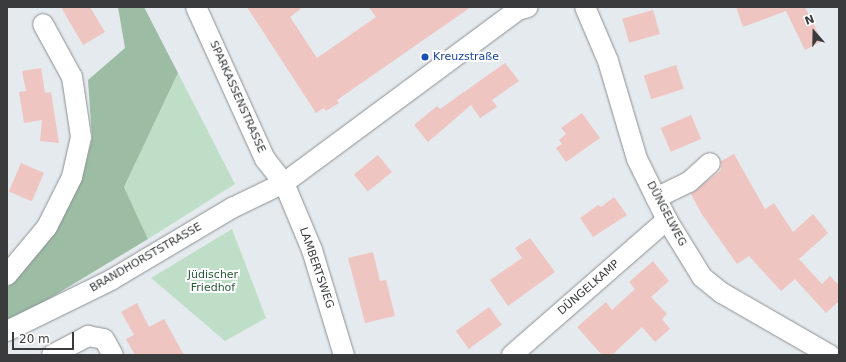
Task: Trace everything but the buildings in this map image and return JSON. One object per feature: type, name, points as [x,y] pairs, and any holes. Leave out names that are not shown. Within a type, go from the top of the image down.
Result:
[{"type":"street","name":"SPARKASSENSTRASSE","points":[[196,7],[265,159],[284,183]]},
{"type":"street","points":[[284,183],[518,10],[528,7]]},
{"type":"street","name":"DÜNGELWEG","points":[[585,7],[608,61],[637,159],[666,220],[702,277],[722,293],[830,355]]},
{"type":"street","points":[[7,275],[47,227],[72,177],[81,137],[72,77],[43,24]]},
{"type":"street","points":[[656,198],[689,182],[710,163]]},
{"type":"street","name":"BRANDHORSTSTRASSE","points":[[7,331],[111,280],[232,208],[284,183]]},
{"type":"street","name":"LAMBERTSWEG","points":[[284,183],[312,250],[344,355]]},
{"type":"street","name":"DÜNGELKAMP","points":[[512,355],[666,220]]},
{"type":"street","points":[[52,355],[88,336],[108,347]]},
{"type":"green space","points":[[118,7],[144,7],[178,73],[124,187],[148,239],[7,324],[7,288],[53,235],[82,179],[92,138],[88,80],[125,48]]},
{"type":"green space","points":[[178,73],[235,184],[148,239],[124,187]]},
{"type":"green space","name":"Jüdischer Friedhof","points":[[232,229],[266,318],[225,341],[151,278]]},
{"type":"place","name":"Kreuzstraße","points":[[425,57]]}]
